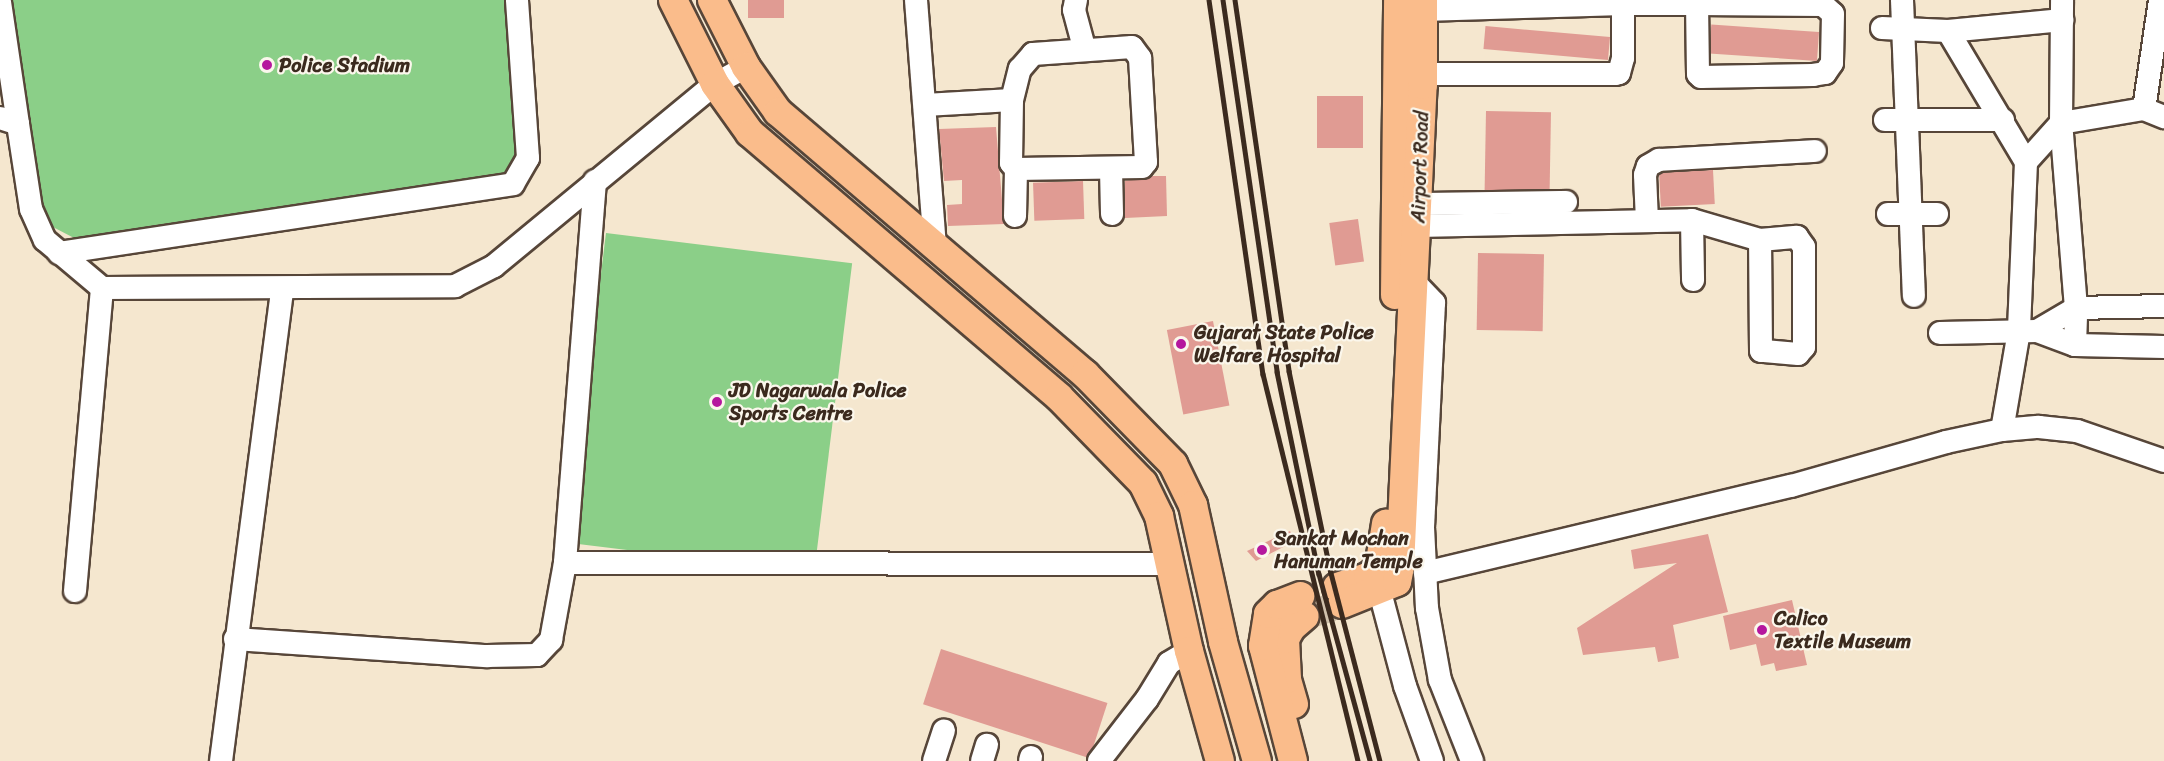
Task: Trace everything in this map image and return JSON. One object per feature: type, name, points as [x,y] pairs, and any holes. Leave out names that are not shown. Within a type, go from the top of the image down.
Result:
[{"type":"main road","points":[[673,0],[715,84],[750,133],[1059,398],[1143,483],[1159,516],[1189,651],[1220,761]]},
{"type":"main road","points":[[711,0],[746,67],[778,112],[1085,374],[1173,464],[1193,505],[1223,642],[1257,761]]},
{"type":"main road","name":"Airport Road","points":[[1405,282],[1418,215],[1423,79],[1415,3]]},
{"type":"main road","name":"Airport Road","points":[[1402,329],[1415,3]]},
{"type":"main road","points":[[1402,329],[1400,566],[1397,582],[1380,592],[1340,596],[1378,568],[1386,543],[1402,329]]},
{"type":"main road","points":[[1293,761],[1263,646],[1268,614],[1277,605],[1302,606],[1291,628],[1285,650],[1287,679],[1312,761]]},
{"type":"street","points":[[59,253],[513,184],[528,158],[516,0]]},
{"type":"street","points":[[916,0],[934,246]]},
{"type":"street","points":[[1076,0],[1074,10],[1084,48]]},
{"type":"street","points":[[1902,0],[1892,27],[1895,118],[1899,214],[1914,296]]},
{"type":"street","points":[[2026,162],[2061,123],[2154,113],[2160,0]]},
{"type":"street","points":[[0,2],[9,121],[31,209],[45,240],[102,288],[282,290],[455,286],[494,266],[715,84],[746,67]]},
{"type":"street","points":[[1415,3],[1623,3],[1697,4],[1830,8],[1832,63],[1825,73],[1813,75],[1701,77],[1697,4]]},
{"type":"street","points":[[1423,79],[1615,74],[1621,69],[1623,58],[1623,3]]},
{"type":"street","points":[[1892,27],[1948,31],[2062,10],[2061,123],[2076,308],[2074,345]]},
{"type":"street","points":[[1948,31],[2026,162],[2028,331],[2002,430]]},
{"type":"street","points":[[1132,47],[1140,58],[1146,162],[1136,169],[1016,169],[1011,164],[1012,100],[1026,58],[1084,48],[1132,47]]},
{"type":"street","points":[[1423,79],[1548,84]]},
{"type":"street","points":[[925,105],[1012,100]]},
{"type":"street","points":[[1895,118],[2003,120]]},
{"type":"street","points":[[1647,221],[1645,175],[1648,166],[1659,160],[1815,150]]},
{"type":"street","points":[[1015,216],[1016,169]]},
{"type":"street","points":[[1111,169],[1112,214]]},
{"type":"street","points":[[235,639],[487,656],[537,656],[551,640],[565,563],[595,181]]},
{"type":"street","points":[[1418,215],[1566,202]]},
{"type":"street","points":[[1899,214],[1937,214]]},
{"type":"street","points":[[1418,215],[1647,221],[1692,220],[1760,240],[1797,237],[1802,241],[1804,347],[1798,354],[1761,351],[1760,240]]},
{"type":"street","points":[[1692,220],[1693,280]]},
{"type":"street","points":[[1405,282],[1434,303],[1423,527],[1427,608],[1440,680],[1472,761]]},
{"type":"street","points":[[75,591],[102,288]]},
{"type":"street","points":[[221,761],[282,290]]},
{"type":"street","points":[[2028,331],[2076,308],[2164,306]]},
{"type":"street","points":[[1941,333],[2028,331],[2074,345],[2164,348]]},
{"type":"street","points":[[1425,573],[1791,486],[1946,442],[2002,430],[2039,426],[2077,431],[2164,461]]},
{"type":"street","points":[[565,563],[1169,564]]},
{"type":"street","points":[[1380,592],[1405,686],[1432,761]]},
{"type":"street","points":[[1099,761],[1147,699],[1169,663],[1189,651]]},
{"type":"street","points":[[934,761],[944,731]]},
{"type":"green space","name":"Police Stadium","points":[[12,0],[507,0],[521,131],[514,161],[504,183],[76,239],[51,226],[37,202]]},
{"type":"green space","name":"JD Nagarwala Police Sports Centre","points":[[606,233],[852,263],[814,573],[568,543]]},
{"type":"building","points":[[748,0],[784,0],[784,18],[748,18]]},
{"type":"building","points":[[1711,24],[1819,32],[1817,61],[1709,53]]},
{"type":"building","points":[[1485,26],[1610,37],[1608,60],[1483,49]]},
{"type":"building","points":[[1317,96],[1363,96],[1363,148],[1317,148]]},
{"type":"building","points":[[1486,111],[1551,112],[1550,191],[1485,190]]},
{"type":"building","points":[[996,127],[1004,224],[948,226],[947,205],[962,204],[962,180],[944,181],[939,129]]},
{"type":"building","points":[[1713,170],[1715,204],[1661,207],[1659,173]]},
{"type":"building","points":[[1166,176],[1167,216],[1125,218],[1125,181]]},
{"type":"building","points":[[1083,181],[1084,219],[1034,221],[1033,183]]},
{"type":"building","points":[[1358,219],[1364,262],[1335,266],[1329,223]]},
{"type":"building","points":[[1478,253],[1544,254],[1543,331],[1477,330]]},
{"type":"building","points":[[1213,321],[1229,405],[1183,414],[1167,330]]},
{"type":"building","points":[[1290,531],[1295,541],[1256,561],[1247,551]]},
{"type":"building","name":"Calico Textile Museum","points":[[1708,534],[1728,612],[1673,625],[1679,658],[1658,662],[1655,647],[1583,655],[1577,628],[1677,563],[1634,569],[1631,550]]},
{"type":"building","name":"Calico Textile Museum","points":[[1792,600],[1807,665],[1776,671],[1774,663],[1761,666],[1756,644],[1730,650],[1723,616]]},
{"type":"building","points":[[941,649],[1107,703],[1090,758],[923,704]]},
{"type":"tunnel","points":[[1305,616],[1342,604]]},
{"type":"railway","points":[[1209,0],[1263,374],[1358,761]]},
{"type":"railway","points":[[1223,0],[1277,372],[1319,574],[1370,761]]},
{"type":"railway","points":[[1235,0],[1289,371],[1331,573],[1380,761]]},
{"type":"place","name":"Police Stadium","points":[[267,65]]},
{"type":"place","name":"Gujarat State Police Welfare Hospital","points":[[1181,344]]},
{"type":"place","name":"JD Nagarwala Police Sports Centre","points":[[717,402]]},
{"type":"place","name":"Sankat Mochan Hanuman Temple","points":[[1262,550]]},
{"type":"place","name":"Calico Textile Museum","points":[[1762,630]]}]
